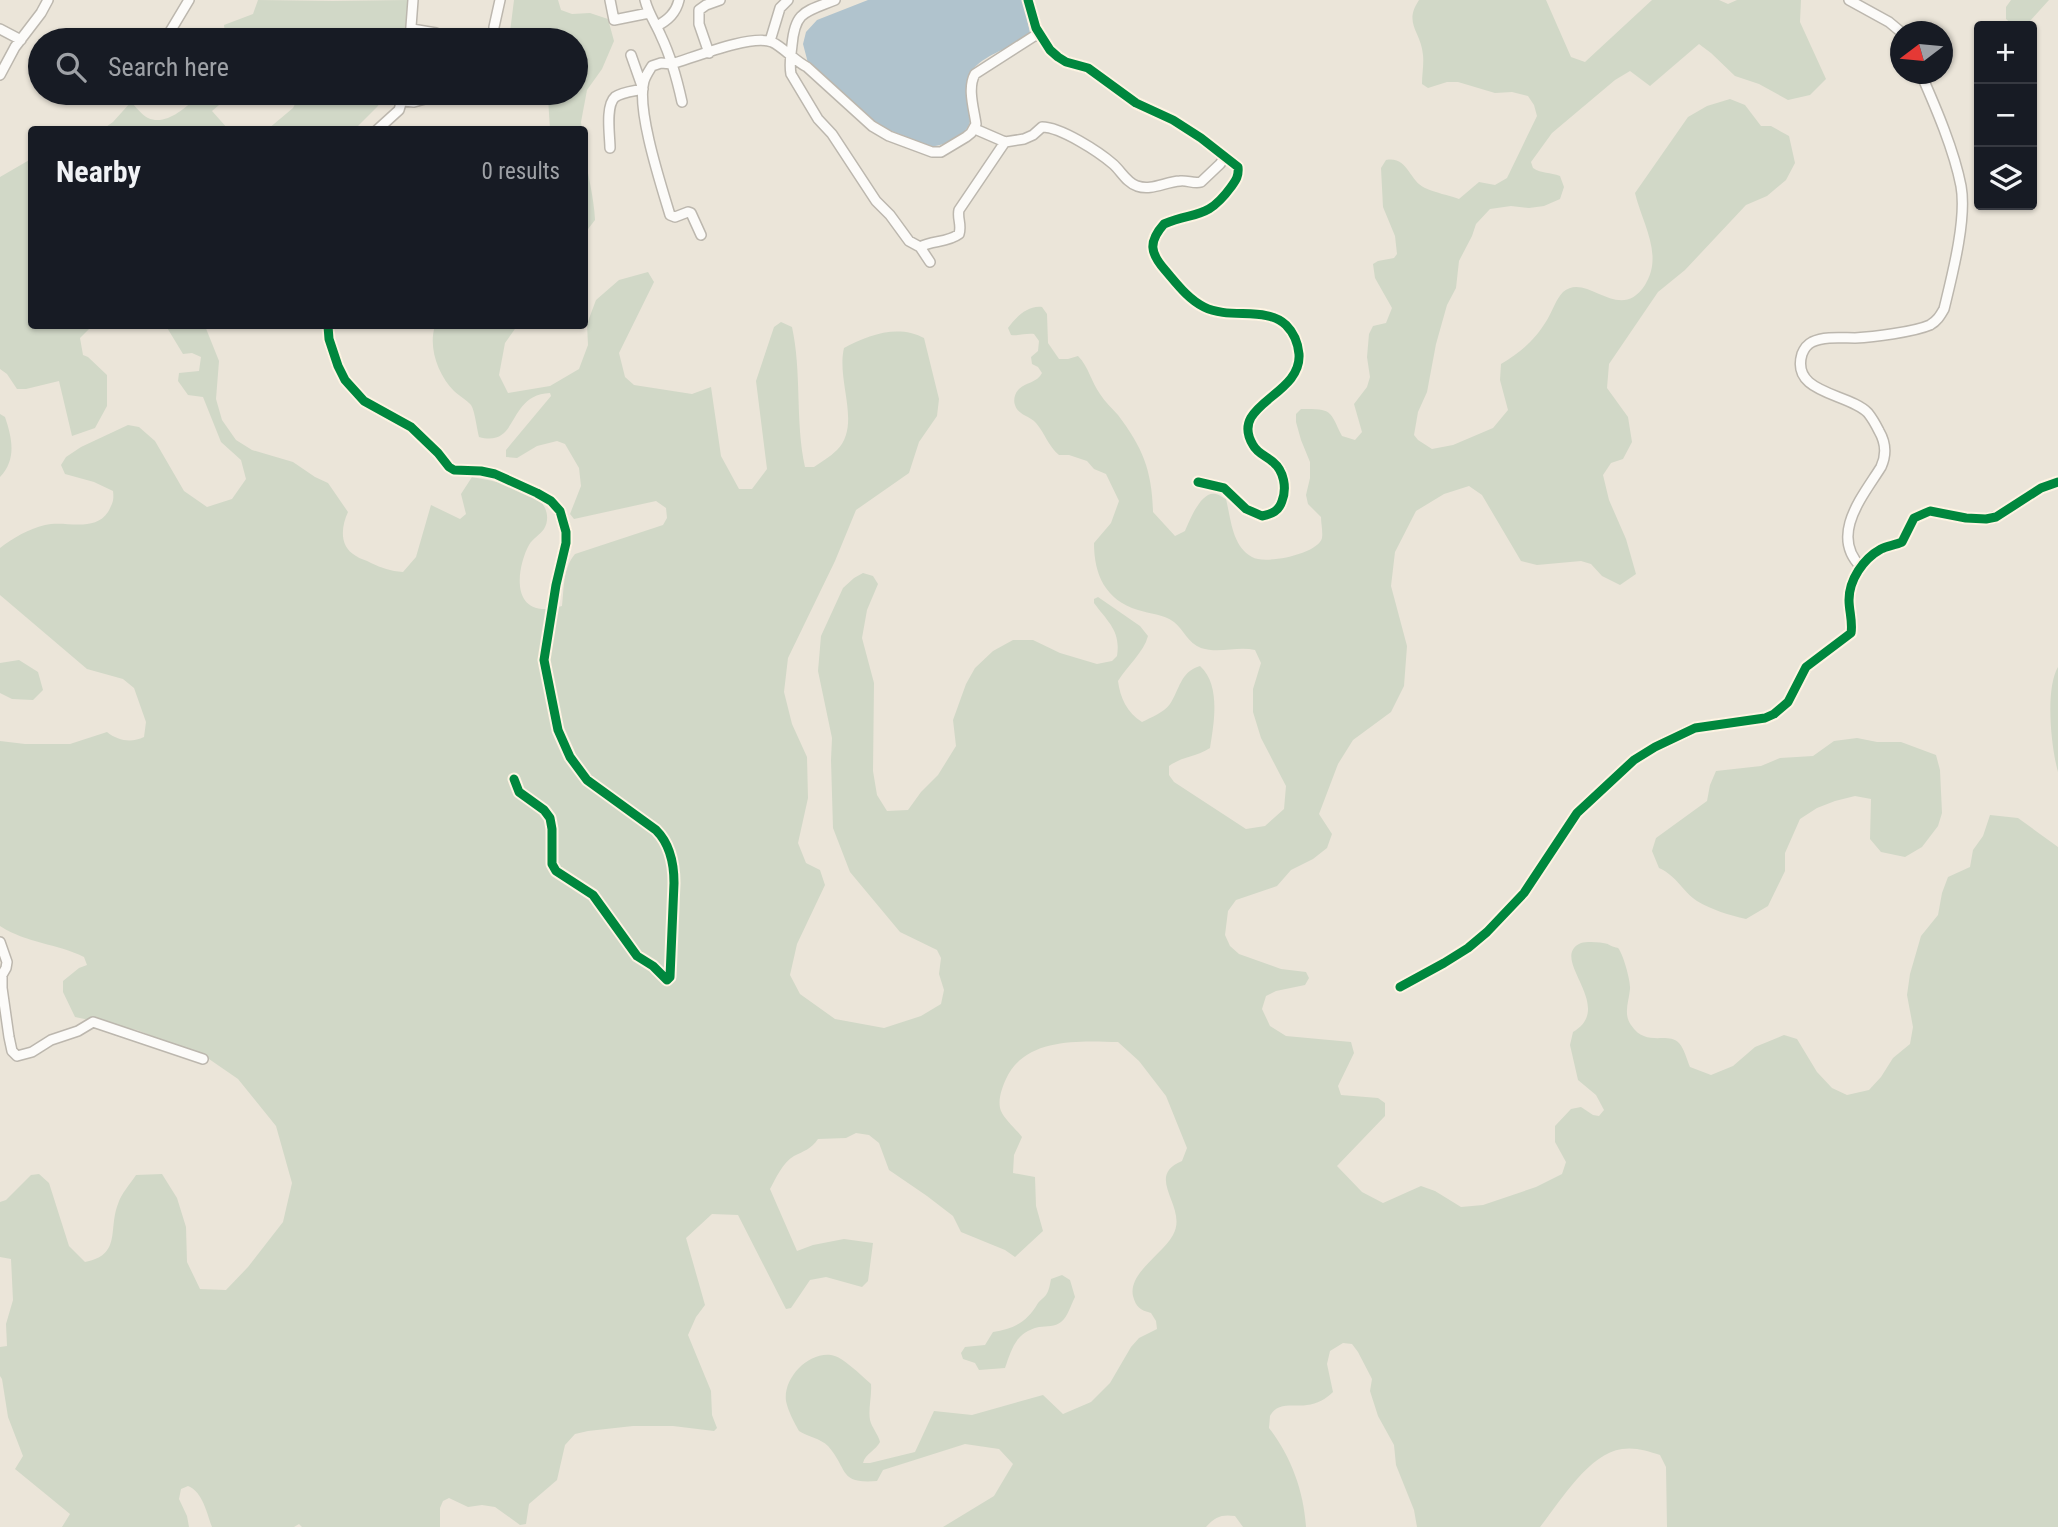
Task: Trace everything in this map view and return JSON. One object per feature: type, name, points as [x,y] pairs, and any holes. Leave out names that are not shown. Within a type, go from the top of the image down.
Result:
[{"type":"street","points":[[30,28],[48,0]]},
{"type":"street","points":[[172,28],[189,0]]},
{"type":"street","points":[[412,28],[414,0]]},
{"type":"street","points":[[494,28],[500,0]]},
{"type":"street","points":[[610,0],[614,20],[649,13]]},
{"type":"street","points":[[645,0],[672,64],[682,102]]},
{"type":"street","points":[[657,26],[670,18],[679,0]]},
{"type":"street","points":[[709,53],[699,24],[699,10],[720,0]]},
{"type":"street","points":[[769,41],[780,8],[788,0]]},
{"type":"street","points":[[835,0],[808,11],[795,23],[790,57],[791,74],[818,119],[832,134],[876,201],[890,215],[909,242],[919,247],[930,262]]},
{"type":"street","points":[[1028,0],[1039,33],[1058,57],[1088,68],[1128,98],[1182,126],[1235,163],[1239,172],[1222,199],[1206,211],[1197,216],[1164,224],[1153,239],[1153,254],[1184,291],[1205,308],[1230,314],[1267,315],[1278,319],[1292,333],[1299,357],[1295,373],[1290,381],[1256,408],[1248,425],[1249,439],[1256,451],[1279,468],[1284,495],[1281,506],[1276,511],[1262,516],[1246,509],[1224,488],[1198,482]]},
{"type":"street","points":[[1849,0],[1890,23]]},
{"type":"street","points":[[0,29],[21,40]]},
{"type":"street","points":[[0,75],[28,31]]},
{"type":"street","points":[[643,89],[652,66],[672,64],[746,41],[769,41],[807,67],[872,127],[932,152],[941,152],[975,129],[971,80],[975,74],[1039,33]]},
{"type":"street","points":[[631,55],[643,89],[652,150],[670,215],[675,217],[691,213],[701,235]]},
{"type":"street","points":[[1861,568],[1852,556],[1847,533],[1850,520],[1885,458],[1882,437],[1867,412],[1808,382],[1801,356],[1813,341],[1826,338],[1866,338],[1921,328],[1931,324],[1944,309],[1959,231],[1961,187],[1943,128],[1925,84]]},
{"type":"street","points":[[610,148],[609,113],[612,101],[616,96],[643,89]]},
{"type":"street","points":[[382,126],[396,115],[400,105]]},
{"type":"street","points":[[975,129],[1005,142],[1024,139],[1042,127],[1055,129],[1106,159],[1133,184],[1149,188],[1181,181],[1201,182],[1225,157]]},
{"type":"street","points":[[919,247],[953,239],[959,234],[959,210],[1005,142]]},
{"type":"street","points":[[328,329],[338,366],[345,380],[364,401],[411,427],[454,470],[481,471],[505,478],[551,501],[560,511],[566,543],[544,660],[558,730],[570,757],[587,780],[656,830],[667,845],[674,870],[670,977],[667,980],[653,966],[637,956],[593,895],[556,871],[552,864],[550,818],[544,810],[519,792],[514,779]]},
{"type":"street","points":[[1400,987],[1468,948],[1487,932],[1524,893],[1577,813],[1634,760],[1695,728],[1765,718],[1782,708],[1794,694],[1806,667],[1851,633],[1850,590],[1854,578],[1870,558],[1883,548],[1902,542],[1914,519],[1930,511],[1966,518],[1996,517],[2041,488],[2058,482]]},
{"type":"street","points":[[0,942],[7,962],[2,975],[2,988],[9,1037],[12,1051],[17,1056],[78,1031],[93,1021],[203,1059]]},
{"type":"green space","points":[[258,0],[408,0],[410,14],[407,28],[224,28],[224,25],[253,14]]},
{"type":"green space","points":[[514,0],[558,0],[561,10],[572,14],[590,13],[608,19],[614,41],[602,69],[588,89],[588,28],[510,28]]},
{"type":"green space","points":[[1419,0],[1546,0],[1571,57],[1585,62],[1652,0],[1719,0],[1728,4],[1737,0],[1801,0],[1800,22],[1826,79],[1810,95],[1788,100],[1759,84],[1735,76],[1699,44],[1650,86],[1630,71],[1615,80],[1552,133],[1531,162],[1536,170],[1560,176],[1564,187],[1560,199],[1544,206],[1490,209],[1476,224],[1459,261],[1456,288],[1447,305],[1427,392],[1418,412],[1414,435],[1432,449],[1453,445],[1493,428],[1508,410],[1500,380],[1501,364],[1538,334],[1563,292],[1572,287],[1582,288],[1625,300],[1635,296],[1645,285],[1650,274],[1652,251],[1635,193],[1688,117],[1707,106],[1730,99],[1745,105],[1761,126],[1771,126],[1789,136],[1795,163],[1786,180],[1767,196],[1746,205],[1685,270],[1658,292],[1609,364],[1607,388],[1628,417],[1632,442],[1623,459],[1611,463],[1603,475],[1609,500],[1626,539],[1636,574],[1620,585],[1602,576],[1591,564],[1581,561],[1537,565],[1521,561],[1482,495],[1469,486],[1444,494],[1416,511],[1395,552],[1391,586],[1407,646],[1404,686],[1391,712],[1353,740],[1338,764],[1319,814],[1332,834],[1327,848],[1291,870],[1277,886],[1236,900],[1228,911],[1225,935],[1230,946],[1239,954],[1281,969],[1306,972],[1309,978],[1305,985],[1266,996],[1262,1009],[1270,1026],[1286,1036],[1351,1042],[1354,1053],[1338,1086],[1341,1095],[1378,1098],[1385,1103],[1385,1116],[1337,1166],[1362,1192],[1383,1203],[1421,1186],[1461,1207],[1483,1205],[1536,1187],[1562,1174],[1566,1162],[1555,1142],[1555,1126],[1571,1109],[1581,1107],[1599,1116],[1604,1110],[1596,1095],[1578,1080],[1570,1045],[1573,1032],[1585,1021],[1588,1009],[1586,996],[1572,960],[1573,950],[1581,943],[1602,943],[1618,948],[1629,980],[1627,1012],[1631,1025],[1643,1036],[1669,1038],[1679,1043],[1690,1067],[1711,1075],[1733,1066],[1755,1047],[1784,1035],[1797,1039],[1817,1072],[1832,1088],[1847,1095],[1869,1090],[1893,1058],[1910,1044],[1913,1027],[1907,995],[1910,974],[1921,936],[1938,915],[1948,877],[1970,867],[1973,850],[1983,836],[1990,815],[2018,818],[2058,847],[2058,1527],[1667,1527],[1666,1467],[1660,1455],[1622,1449],[1610,1452],[1587,1469],[1540,1527],[1417,1527],[1414,1510],[1396,1465],[1394,1445],[1378,1416],[1370,1391],[1372,1379],[1352,1344],[1343,1343],[1330,1351],[1327,1364],[1333,1392],[1314,1404],[1282,1406],[1270,1416],[1269,1428],[1290,1462],[1299,1488],[1306,1527],[1243,1527],[1235,1516],[1226,1515],[1215,1519],[1206,1527],[943,1527],[994,1496],[1013,1464],[999,1449],[965,1444],[883,1470],[877,1481],[856,1480],[846,1474],[828,1446],[799,1431],[786,1401],[786,1392],[799,1368],[822,1355],[836,1356],[871,1384],[870,1420],[880,1442],[863,1463],[870,1463],[915,1452],[934,1411],[972,1415],[1043,1395],[1063,1414],[1091,1402],[1110,1383],[1139,1338],[1157,1329],[1151,1313],[1137,1305],[1133,1288],[1141,1272],[1173,1235],[1176,1214],[1166,1184],[1166,1175],[1182,1161],[1187,1148],[1166,1096],[1139,1061],[1118,1042],[1087,1041],[1055,1044],[1026,1055],[1015,1065],[1002,1090],[1001,1111],[1022,1137],[1014,1155],[1013,1173],[1035,1177],[1036,1206],[1043,1231],[1015,1257],[1005,1250],[961,1232],[953,1216],[889,1170],[879,1143],[869,1135],[856,1133],[846,1138],[818,1139],[786,1162],[770,1189],[797,1251],[844,1239],[873,1243],[868,1281],[862,1287],[826,1277],[810,1280],[791,1308],[786,1309],[738,1215],[712,1214],[686,1238],[705,1305],[688,1335],[711,1391],[712,1415],[717,1428],[714,1431],[673,1426],[633,1426],[575,1434],[565,1445],[557,1480],[529,1504],[526,1524],[520,1525],[495,1507],[468,1507],[449,1498],[443,1501],[440,1508],[440,1527],[302,1527],[299,1524],[294,1527],[212,1527],[201,1498],[188,1486],[181,1489],[179,1499],[189,1527],[62,1527],[70,1514],[15,1469],[23,1456],[8,1417],[0,1376],[0,1347],[7,1346],[6,1324],[13,1300],[11,1259],[0,1257],[0,1202],[6,1200],[31,1175],[39,1174],[49,1183],[69,1246],[85,1262],[97,1259],[109,1247],[119,1200],[136,1175],[162,1174],[177,1198],[186,1227],[187,1262],[200,1289],[226,1290],[283,1222],[292,1183],[276,1126],[238,1079],[209,1059],[137,1030],[75,1017],[63,992],[63,981],[87,965],[84,957],[10,932],[0,926],[0,741],[70,744],[107,732],[120,739],[135,740],[144,737],[146,722],[134,688],[123,679],[87,669],[0,595],[0,548],[21,534],[39,527],[53,524],[87,524],[102,518],[112,504],[113,491],[94,482],[65,474],[61,465],[66,457],[81,447],[128,425],[139,427],[155,441],[184,491],[207,507],[232,499],[246,479],[241,460],[221,442],[203,397],[188,395],[178,381],[179,373],[199,371],[201,357],[192,353],[183,354],[168,329],[206,329],[219,361],[216,399],[222,420],[236,440],[252,450],[293,462],[328,483],[348,512],[343,530],[344,542],[350,552],[359,558],[386,569],[403,572],[416,557],[431,505],[460,519],[466,514],[461,494],[472,477],[512,486],[532,495],[545,508],[547,521],[525,554],[520,585],[527,602],[534,607],[546,609],[562,606],[566,572],[575,554],[663,525],[667,518],[666,508],[656,501],[574,519],[570,514],[581,486],[579,468],[565,444],[557,441],[537,446],[517,458],[506,457],[506,450],[551,396],[550,393],[536,396],[526,402],[501,435],[492,438],[479,437],[471,405],[454,391],[439,369],[434,352],[434,329],[515,329],[505,343],[499,375],[508,393],[550,386],[579,369],[588,345],[588,321],[596,300],[619,280],[648,272],[654,282],[619,353],[625,377],[634,385],[692,394],[711,387],[721,456],[739,489],[752,489],[767,469],[756,381],[774,327],[781,322],[792,327],[805,467],[814,467],[837,450],[848,428],[842,361],[844,348],[883,333],[904,332],[924,338],[939,399],[937,416],[919,442],[909,473],[856,510],[835,561],[788,658],[784,692],[792,724],[807,757],[808,798],[798,843],[806,863],[820,870],[825,885],[797,944],[790,975],[800,994],[835,1019],[884,1028],[921,1016],[941,1004],[944,990],[939,974],[941,958],[937,950],[900,932],[850,872],[833,828],[832,738],[818,671],[821,636],[843,588],[863,573],[873,576],[878,584],[867,610],[862,638],[874,683],[873,771],[877,795],[887,811],[908,810],[938,775],[956,746],[953,720],[966,684],[975,668],[993,651],[1013,640],[1033,640],[1060,653],[1097,664],[1112,661],[1117,656],[1115,633],[1094,603],[1094,599],[1098,597],[1140,626],[1148,636],[1143,648],[1118,681],[1125,704],[1142,722],[1170,704],[1184,677],[1193,669],[1200,666],[1211,683],[1214,705],[1210,748],[1169,766],[1169,775],[1174,782],[1246,829],[1265,826],[1284,809],[1286,786],[1261,738],[1253,712],[1253,689],[1261,663],[1255,650],[1201,648],[1170,619],[1127,606],[1110,593],[1099,575],[1094,543],[1111,523],[1119,501],[1106,474],[1094,469],[1087,461],[1059,455],[1036,423],[1017,408],[1014,403],[1015,395],[1042,373],[1032,364],[1031,357],[1038,351],[1039,341],[1034,334],[1011,335],[1008,328],[1027,310],[1042,307],[1047,314],[1048,343],[1059,359],[1078,356],[1102,397],[1134,438],[1148,472],[1153,512],[1175,536],[1185,531],[1201,501],[1211,494],[1216,494],[1226,499],[1236,539],[1252,557],[1279,559],[1302,553],[1318,544],[1322,538],[1321,517],[1308,504],[1306,495],[1310,462],[1301,440],[1296,414],[1301,409],[1325,411],[1332,416],[1342,436],[1355,440],[1362,432],[1354,404],[1367,387],[1370,377],[1367,357],[1369,334],[1373,326],[1386,323],[1392,308],[1375,278],[1373,264],[1394,258],[1397,254],[1395,236],[1383,207],[1381,168],[1386,160],[1399,162],[1420,185],[1459,199],[1479,182],[1495,185],[1507,178],[1537,116],[1528,96],[1512,92],[1495,93],[1458,82],[1447,82],[1428,88],[1422,84],[1423,55],[1413,22],[1414,8]]},
{"type":"green space","points":[[2011,0],[2049,0],[2030,21],[2008,21],[2006,7]]},
{"type":"green space","points":[[128,105],[134,105],[141,113],[154,120],[167,118],[185,107],[219,105],[212,111],[225,126],[107,126]]},
{"type":"green space","points":[[295,105],[379,105],[358,126],[272,126]]},
{"type":"green space","points":[[548,105],[584,105],[582,126],[550,126]]},
{"type":"green space","points":[[28,161],[28,329],[89,329],[80,338],[83,355],[107,375],[107,406],[95,428],[72,436],[59,381],[17,389],[0,369],[0,177]]},
{"type":"green space","points":[[588,173],[593,202],[595,220],[588,229]]},
{"type":"green space","points":[[0,414],[5,417],[12,448],[9,463],[0,477]]},
{"type":"green space","points":[[19,660],[38,672],[43,690],[33,700],[12,699],[0,693],[0,663]]},
{"type":"green space","points":[[2058,667],[2058,772],[2051,734],[2050,703]]},
{"type":"green space","points":[[1857,738],[1877,742],[1901,742],[1936,755],[1940,770],[1942,813],[1938,826],[1922,847],[1905,857],[1881,852],[1870,839],[1871,799],[1855,796],[1817,808],[1800,819],[1785,853],[1785,871],[1768,906],[1746,919],[1697,901],[1659,868],[1652,851],[1656,838],[1707,801],[1716,771],[1761,766],[1780,758],[1813,756],[1834,741]]},
{"type":"green space","points":[[1062,1275],[1070,1280],[1075,1297],[1061,1322],[1054,1326],[1031,1329],[1020,1337],[1005,1368],[979,1370],[975,1363],[963,1359],[961,1353],[965,1347],[985,1345],[993,1332],[1014,1327],[1024,1320],[1046,1295],[1051,1279]]},
{"type":"water","points":[[868,0],[1023,0],[1030,33],[983,60],[971,72],[966,90],[971,116],[969,124],[954,139],[929,146],[884,128],[868,118],[808,63],[803,44],[806,32],[817,20]]},
{"type":"cycle path","points":[[1028,0],[1036,28],[1050,50],[1058,57],[1088,68],[1136,103],[1173,120],[1201,138],[1238,167],[1238,175],[1223,198],[1207,210],[1164,224],[1155,236],[1153,247],[1160,264],[1198,304],[1214,311],[1258,314],[1278,319],[1286,325],[1297,342],[1297,368],[1290,380],[1257,409],[1250,419],[1248,431],[1255,448],[1280,470],[1284,480],[1284,496],[1277,510],[1262,516],[1246,509],[1224,488],[1198,482]]},
{"type":"cycle path","points":[[328,329],[338,366],[345,380],[364,401],[411,427],[454,470],[495,474],[537,493],[551,501],[560,511],[566,543],[544,660],[558,730],[570,757],[587,780],[656,830],[668,848],[674,883],[670,977],[667,980],[653,966],[637,956],[593,895],[556,871],[552,864],[550,818],[544,810],[519,792],[514,779]]},
{"type":"cycle path","points":[[1400,987],[1468,948],[1487,932],[1524,893],[1577,813],[1634,760],[1695,728],[1765,718],[1788,702],[1806,667],[1851,633],[1849,600],[1851,585],[1858,571],[1874,553],[1902,542],[1914,518],[1930,511],[1966,518],[1996,517],[2041,488],[2058,482]]}]
